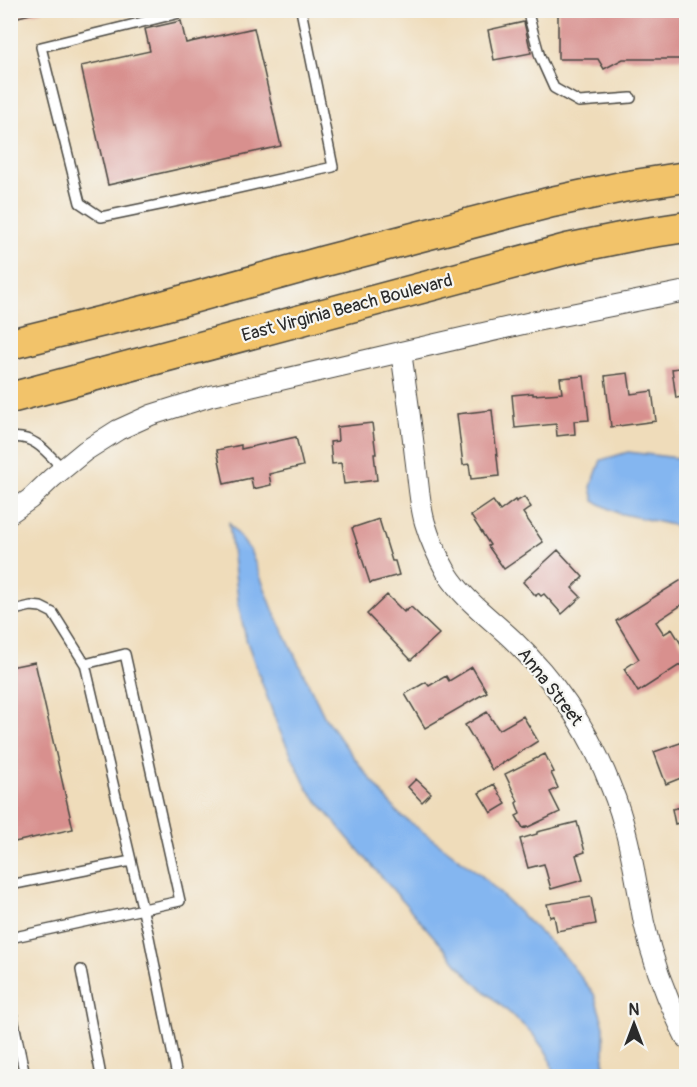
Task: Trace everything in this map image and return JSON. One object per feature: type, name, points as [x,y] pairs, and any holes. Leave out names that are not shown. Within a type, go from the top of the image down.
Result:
[{"type":"main road","points":[[10,344],[156,308],[552,202],[622,187],[687,177]]},
{"type":"main road","name":"East Virginia Beach Boulevard","points":[[10,398],[567,249],[687,227]]},
{"type":"street","points":[[10,513],[30,499],[84,451],[118,430],[151,415],[211,396],[401,352],[536,321],[687,291]]},
{"type":"street","name":"Anna Street","points":[[401,352],[424,521],[434,549],[462,593],[515,642],[567,704],[588,737],[611,787],[628,840],[645,926],[659,974],[687,1038]]},
{"type":"lane","points":[[192,10],[41,47],[80,203],[101,217],[333,167],[301,10]]},
{"type":"lane","points":[[527,10],[540,57],[554,88],[579,102],[631,98]]},
{"type":"lane","points":[[10,438],[28,438],[38,444],[63,469]]},
{"type":"lane","points":[[10,611],[31,606],[53,613],[85,664],[132,861],[177,1077]]},
{"type":"lane","points":[[10,938],[180,901],[125,654],[85,664]]},
{"type":"lane","points":[[10,885],[132,861]]},
{"type":"lane","points":[[81,970],[101,1077]]},
{"type":"lane","points":[[10,1004],[25,1077]]},
{"type":"water","points":[[628,452],[686,459],[686,528],[618,513],[594,501],[591,487],[601,460]]},
{"type":"water","points":[[229,523],[250,550],[274,612],[325,718],[361,767],[399,814],[481,875],[566,958],[594,994],[604,1026],[604,1076],[554,1076],[549,1056],[532,1033],[469,977],[307,788],[278,727],[246,639],[239,607]]},
{"type":"building","points":[[10,10],[43,10],[43,11],[10,19]]},
{"type":"building","points":[[558,10],[686,10],[686,59],[623,59],[604,69],[598,59],[558,59]]},
{"type":"building","points":[[181,21],[186,43],[254,28],[281,146],[108,185],[81,66],[150,51],[145,29]]},
{"type":"building","points":[[524,22],[531,53],[494,60],[488,30]]},
{"type":"building","points":[[686,367],[686,396],[676,398],[672,369]]},
{"type":"building","points":[[628,373],[631,394],[652,391],[656,421],[611,427],[605,376]]},
{"type":"building","points":[[584,376],[589,420],[574,421],[575,434],[557,436],[556,424],[515,428],[512,395],[562,393],[560,378]]},
{"type":"building","points":[[492,410],[499,476],[471,479],[469,464],[463,465],[457,414]]},
{"type":"building","points":[[372,423],[377,480],[344,484],[341,463],[332,464],[330,442],[338,441],[337,427]]},
{"type":"building","points":[[296,437],[303,466],[269,474],[271,485],[253,489],[251,478],[224,484],[217,450],[241,445],[241,449]]},
{"type":"building","points":[[524,497],[531,507],[523,513],[543,542],[504,569],[471,516],[493,501],[500,511],[515,500],[516,502]]},
{"type":"building","points":[[379,519],[392,561],[395,561],[399,575],[370,583],[352,528]]},
{"type":"building","points":[[558,550],[583,577],[572,588],[581,597],[562,614],[544,594],[541,596],[538,593],[536,596],[523,582]]},
{"type":"building","points":[[686,577],[686,602],[656,622],[664,634],[672,629],[686,652],[686,661],[638,692],[624,669],[639,659],[616,621]]},
{"type":"building","points":[[387,595],[404,612],[411,607],[439,634],[411,660],[367,614]]},
{"type":"building","points":[[35,662],[73,829],[10,843],[10,667]]},
{"type":"building","points":[[472,667],[487,692],[425,728],[405,694],[426,682],[429,686],[446,676],[449,681]]},
{"type":"building","points":[[487,712],[499,730],[523,716],[538,741],[492,770],[465,725]]},
{"type":"building","points":[[686,741],[686,776],[666,784],[654,752]]},
{"type":"building","points":[[545,754],[554,772],[551,773],[558,788],[550,792],[560,812],[523,828],[516,816],[520,814],[516,803],[518,801],[505,774]]},
{"type":"building","points":[[416,779],[431,793],[422,802],[408,787]]},
{"type":"building","points":[[494,784],[506,804],[491,813],[479,793]]},
{"type":"building","points":[[686,806],[686,821],[675,824],[672,809]]},
{"type":"building","points":[[577,822],[585,852],[576,855],[583,880],[551,889],[544,864],[528,868],[520,839],[537,834],[537,832]]},
{"type":"building","points":[[591,897],[596,924],[557,931],[554,916],[550,917],[547,904]]}]
